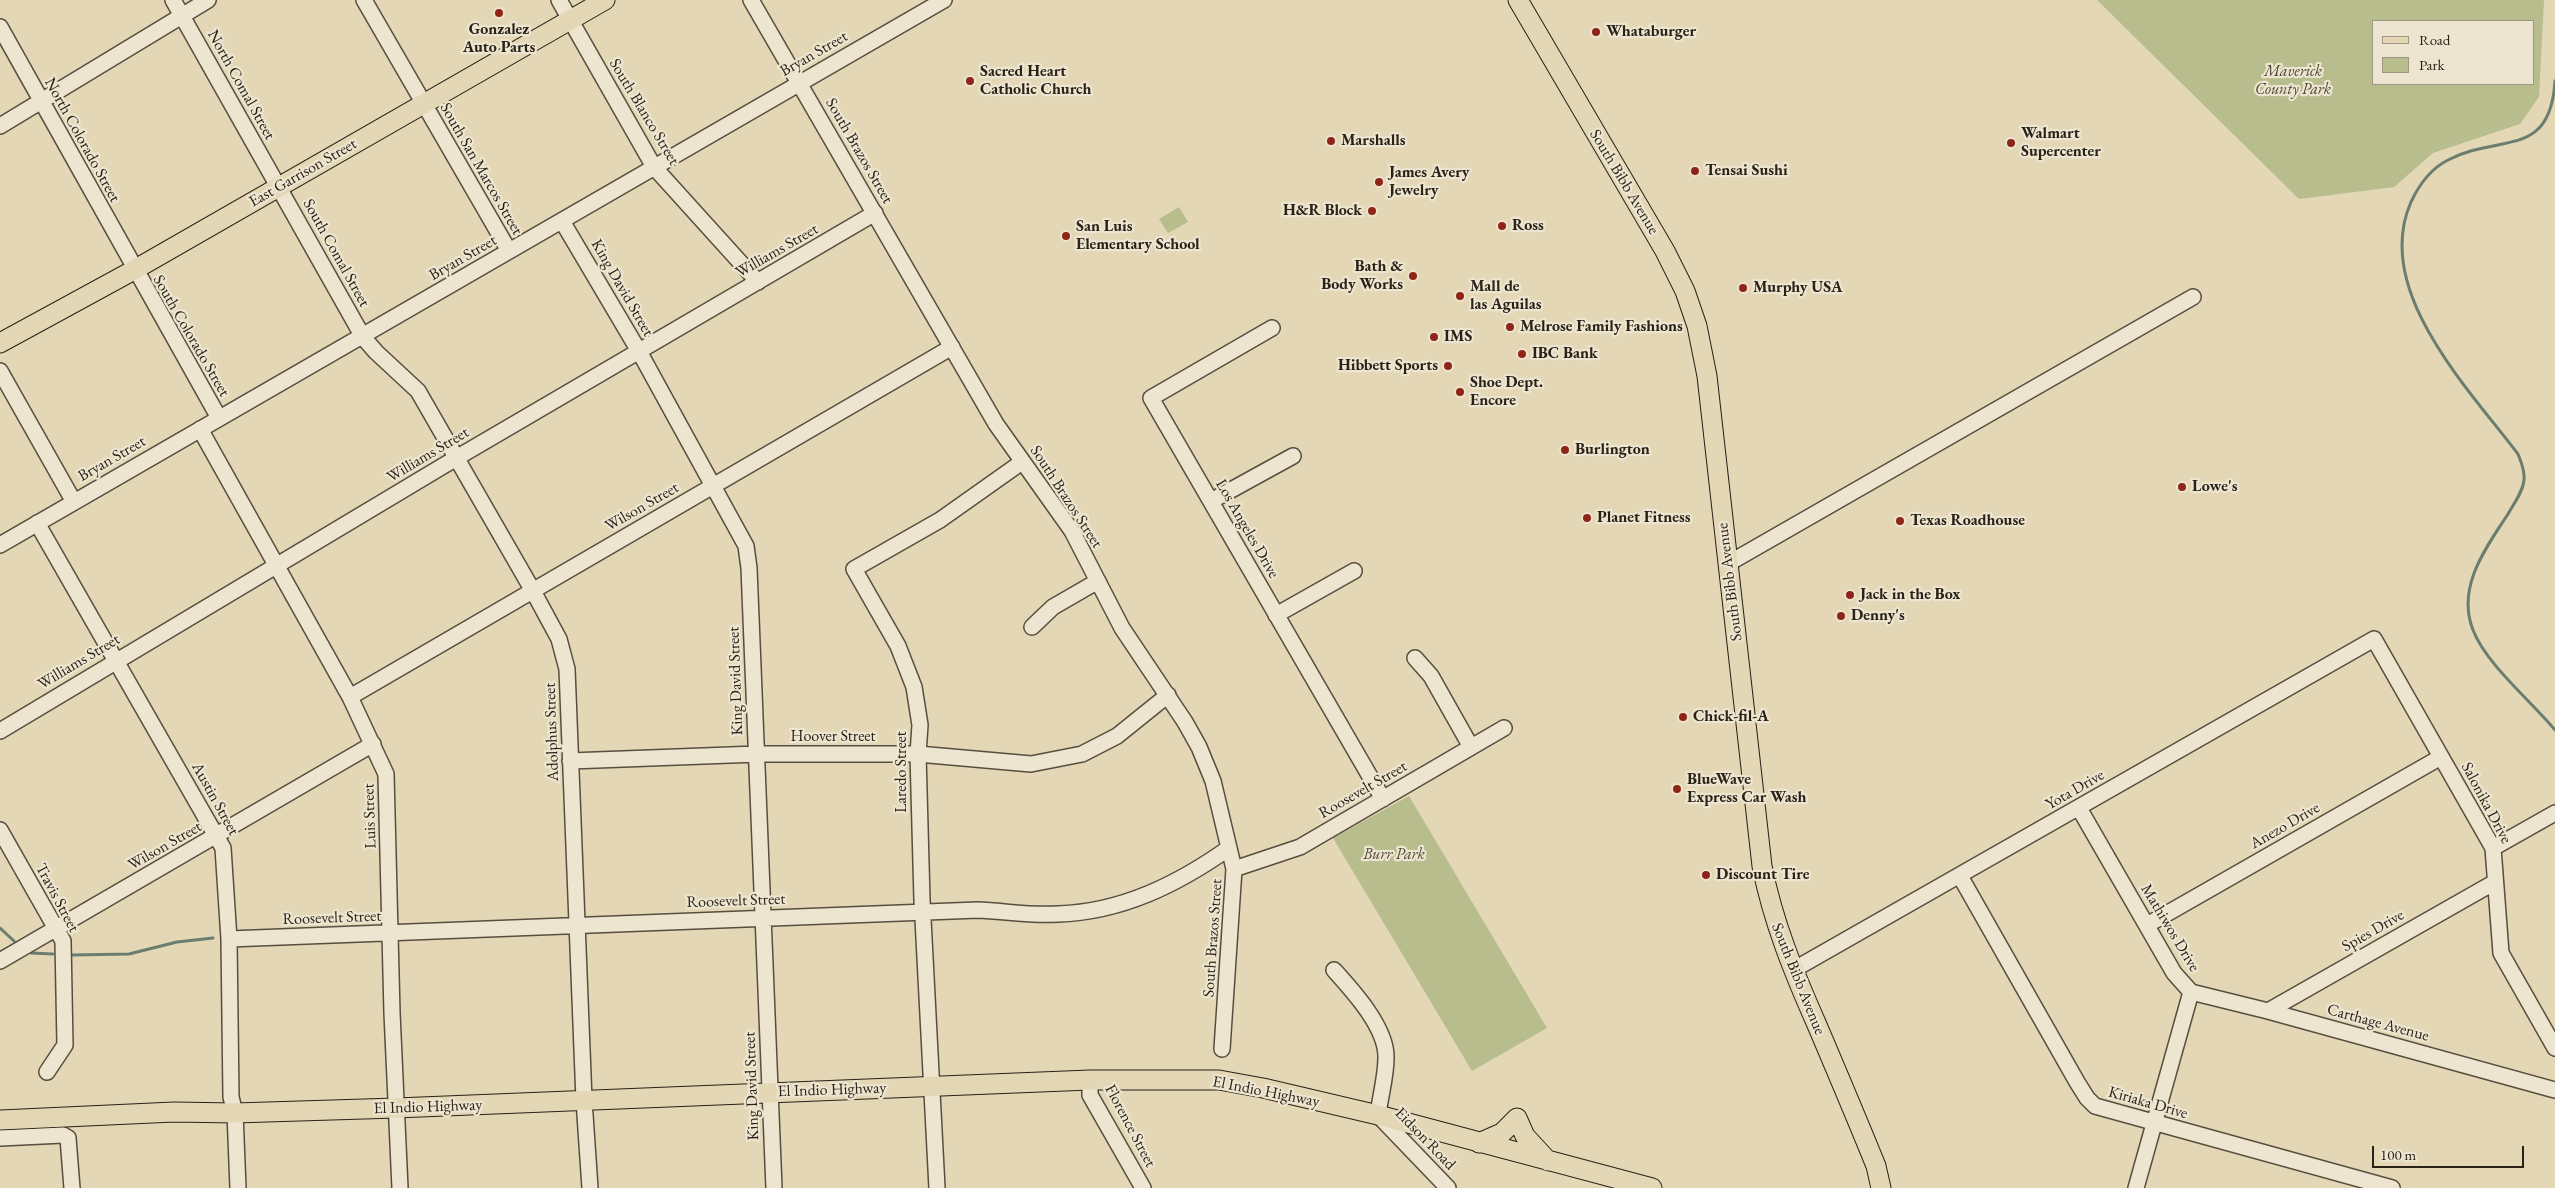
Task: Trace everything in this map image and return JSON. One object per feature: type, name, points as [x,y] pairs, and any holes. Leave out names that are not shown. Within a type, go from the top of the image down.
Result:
[{"type":"main road","name":"East Garrison Street","points":[[0,343],[279,188],[605,0]]},
{"type":"main road","name":"South Bibb Avenue","points":[[1518,0],[1665,251],[1684,291],[1697,326],[1707,376],[1762,866],[1774,921],[1876,1166],[1881,1188]]},
{"type":"main road","name":"El Indio Highway","points":[[0,1120],[174,1112],[234,1113],[396,1108],[1090,1080],[1219,1080],[1263,1088],[1378,1115],[1652,1188]]},
{"type":"main road","points":[[1479,1143],[1502,1133],[1518,1118],[1525,1136],[1549,1161]]},
{"type":"main road","points":[[1876,1166],[1894,1188]]},
{"type":"street","name":"North Comal Street","points":[[173,0],[279,188]]},
{"type":"street","points":[[0,126],[208,0]]},
{"type":"street","name":"South San Marcos Street","points":[[364,0],[509,251]]},
{"type":"street","name":"South Blanco Street","points":[[560,0],[654,168],[758,282]]},
{"type":"street","name":"South Brazos Street","points":[[751,0],[996,424],[1072,531],[1122,628],[1168,696],[1199,747],[1213,780],[1234,870],[1222,1049]]},
{"type":"street","name":"Bryan Street","points":[[0,545],[944,0]]},
{"type":"street","name":"North Colorado Street","points":[[0,27],[134,270]]},
{"type":"street","name":"South Comal Street","points":[[279,188],[363,337]]},
{"type":"street","name":"Williams Street","points":[[0,731],[458,457],[640,353],[875,213]]},
{"type":"street","name":"King David Street","points":[[562,221],[640,353],[746,546],[749,568],[774,1188]]},
{"type":"street","name":"South Colorado Street","points":[[134,270],[218,418]]},
{"type":"street","points":[[1729,563],[2193,297]]},
{"type":"street","name":"Los Angeles Drive","points":[[1272,328],[1152,398],[1383,799]]},
{"type":"street","name":"Adolphus Street","points":[[363,337],[376,352],[418,391],[458,457],[533,591],[565,654],[568,669],[584,1100],[590,1188]]},
{"type":"street","name":"Wilson Street","points":[[350,698],[952,347]]},
{"type":"street","points":[[0,371],[74,502]]},
{"type":"street","name":"Luis Street","points":[[200,429],[350,698],[386,774],[400,1188]]},
{"type":"street","points":[[1211,501],[1293,456]]},
{"type":"street","name":"Laredo Street","points":[[937,1188],[918,754],[920,725],[914,687],[898,646],[854,568],[940,520],[1022,462]]},
{"type":"street","name":"Austin Street","points":[[38,523],[223,848],[229,938],[231,1097],[234,1113],[238,1188]]},
{"type":"street","points":[[1276,615],[1354,571]]},
{"type":"street","points":[[1032,627],[1053,607],[1098,581]]},
{"type":"street","name":"Yota Drive","points":[[1793,970],[2374,639]]},
{"type":"street","name":"Salonika Drive","points":[[2374,639],[2494,848],[2501,953],[2555,1048]]},
{"type":"street","points":[[1415,658],[1431,676],[1471,747]]},
{"type":"street","name":"Hoover Street","points":[[570,761],[757,754],[918,754],[1031,764],[1082,754],[1116,736],[1168,696]]},
{"type":"street","name":"Roosevelt Street","points":[[1234,870],[1300,846],[1504,728]]},
{"type":"street","name":"Wilson Street","points":[[0,961],[373,744]]},
{"type":"street","name":"Anezo Drive","points":[[2147,925],[2441,757]]},
{"type":"street","name":"Mathiwos Drive","points":[[2079,808],[2174,973],[2191,992],[2136,1188]]},
{"type":"street","points":[[2494,848],[2555,813]]},
{"type":"street","name":"Travis Street","points":[[0,830],[63,941],[64,1045],[47,1072]]},
{"type":"street","name":"Roosevelt Street","points":[[229,938],[392,934],[924,912],[996,910],[1040,914],[1084,912],[1141,898],[1201,867],[1229,848]]},
{"type":"street","name":"Kiriaka Drive","points":[[1960,876],[2087,1098],[2095,1106],[2392,1188]]},
{"type":"street","name":"Spies Drive","points":[[2268,1011],[2495,882]]},
{"type":"street","points":[[1334,970],[1376,1021],[1387,1056],[1378,1115]]},
{"type":"street","name":"Carthage Avenue","points":[[2191,992],[2268,1011],[2555,1090]]},
{"type":"street","name":"Florence Street","points":[[1090,1080],[1090,1095],[1144,1188]]},
{"type":"street","name":"Eidson Road","points":[[1378,1115],[1448,1188]]},
{"type":"street","points":[[0,1138],[63,1135],[68,1138],[72,1188]]},
{"type":"green space","name":"Maverick County Park","points":[[2097,0],[2544,0],[2539,97],[2520,124],[2433,153],[2394,187],[2299,199]]},
{"type":"green space","points":[[1179,207],[1188,222],[1168,233],[1159,219]]},
{"type":"green space","name":"Burr Park","points":[[1409,796],[1547,1028],[1472,1071],[1333,838]]},
{"type":"waterway","points":[[2555,81],[2551,106],[2543,123],[2532,134],[2519,140],[2467,152],[2442,163],[2431,172],[2411,202],[2402,235],[2404,269],[2415,303],[2431,336],[2452,368],[2518,454],[2523,469],[2524,480],[2520,493],[2483,554],[2471,583],[2468,599],[2473,630],[2479,643],[2498,669],[2555,730]]},
{"type":"waterway","points":[[0,928],[14,941]]},
{"type":"waterway","points":[[72,955],[129,954],[177,942],[213,938]]},
{"type":"waterway","points":[[31,953],[53,954]]},
{"type":"place","name":"Gonzalez Auto Parts","points":[[499,13]]},
{"type":"place","name":"Whataburger","points":[[1596,32]]},
{"type":"place","name":"Sacred Heart Catholic Church","points":[[970,81]]},
{"type":"place","name":"Marshalls","points":[[1331,141]]},
{"type":"place","name":"Walmart Supercenter","points":[[2011,143]]},
{"type":"place","name":"Tensai Sushi","points":[[1695,171]]},
{"type":"place","name":"James Avery Jewelry","points":[[1379,182]]},
{"type":"place","name":"H&R Block","points":[[1372,211]]},
{"type":"place","name":"Ross","points":[[1502,226]]},
{"type":"place","name":"San Luis Elementary School","points":[[1066,236]]},
{"type":"place","name":"Bath & Body Works","points":[[1413,276]]},
{"type":"place","name":"Murphy USA","points":[[1743,288]]},
{"type":"place","name":"Mall de las Aguilas","points":[[1460,296]]},
{"type":"place","name":"Melrose Family Fashions","points":[[1510,327]]},
{"type":"place","name":"IMS","points":[[1434,337]]},
{"type":"place","name":"IBC Bank","points":[[1522,354]]},
{"type":"place","name":"Hibbett Sports","points":[[1448,366]]},
{"type":"place","name":"Shoe Dept. Encore","points":[[1460,392]]},
{"type":"place","name":"Burlington","points":[[1565,450]]},
{"type":"place","name":"Lowe's","points":[[2182,487]]},
{"type":"place","name":"Planet Fitness","points":[[1587,518]]},
{"type":"place","name":"Texas Roadhouse","points":[[1900,521]]},
{"type":"place","name":"Jack in the Box","points":[[1850,595]]},
{"type":"place","name":"Denny's","points":[[1841,616]]},
{"type":"place","name":"Chick-fil-A","points":[[1683,717]]},
{"type":"place","name":"BlueWave Express Car Wash","points":[[1677,789]]},
{"type":"place","name":"Discount Tire","points":[[1706,875]]}]
